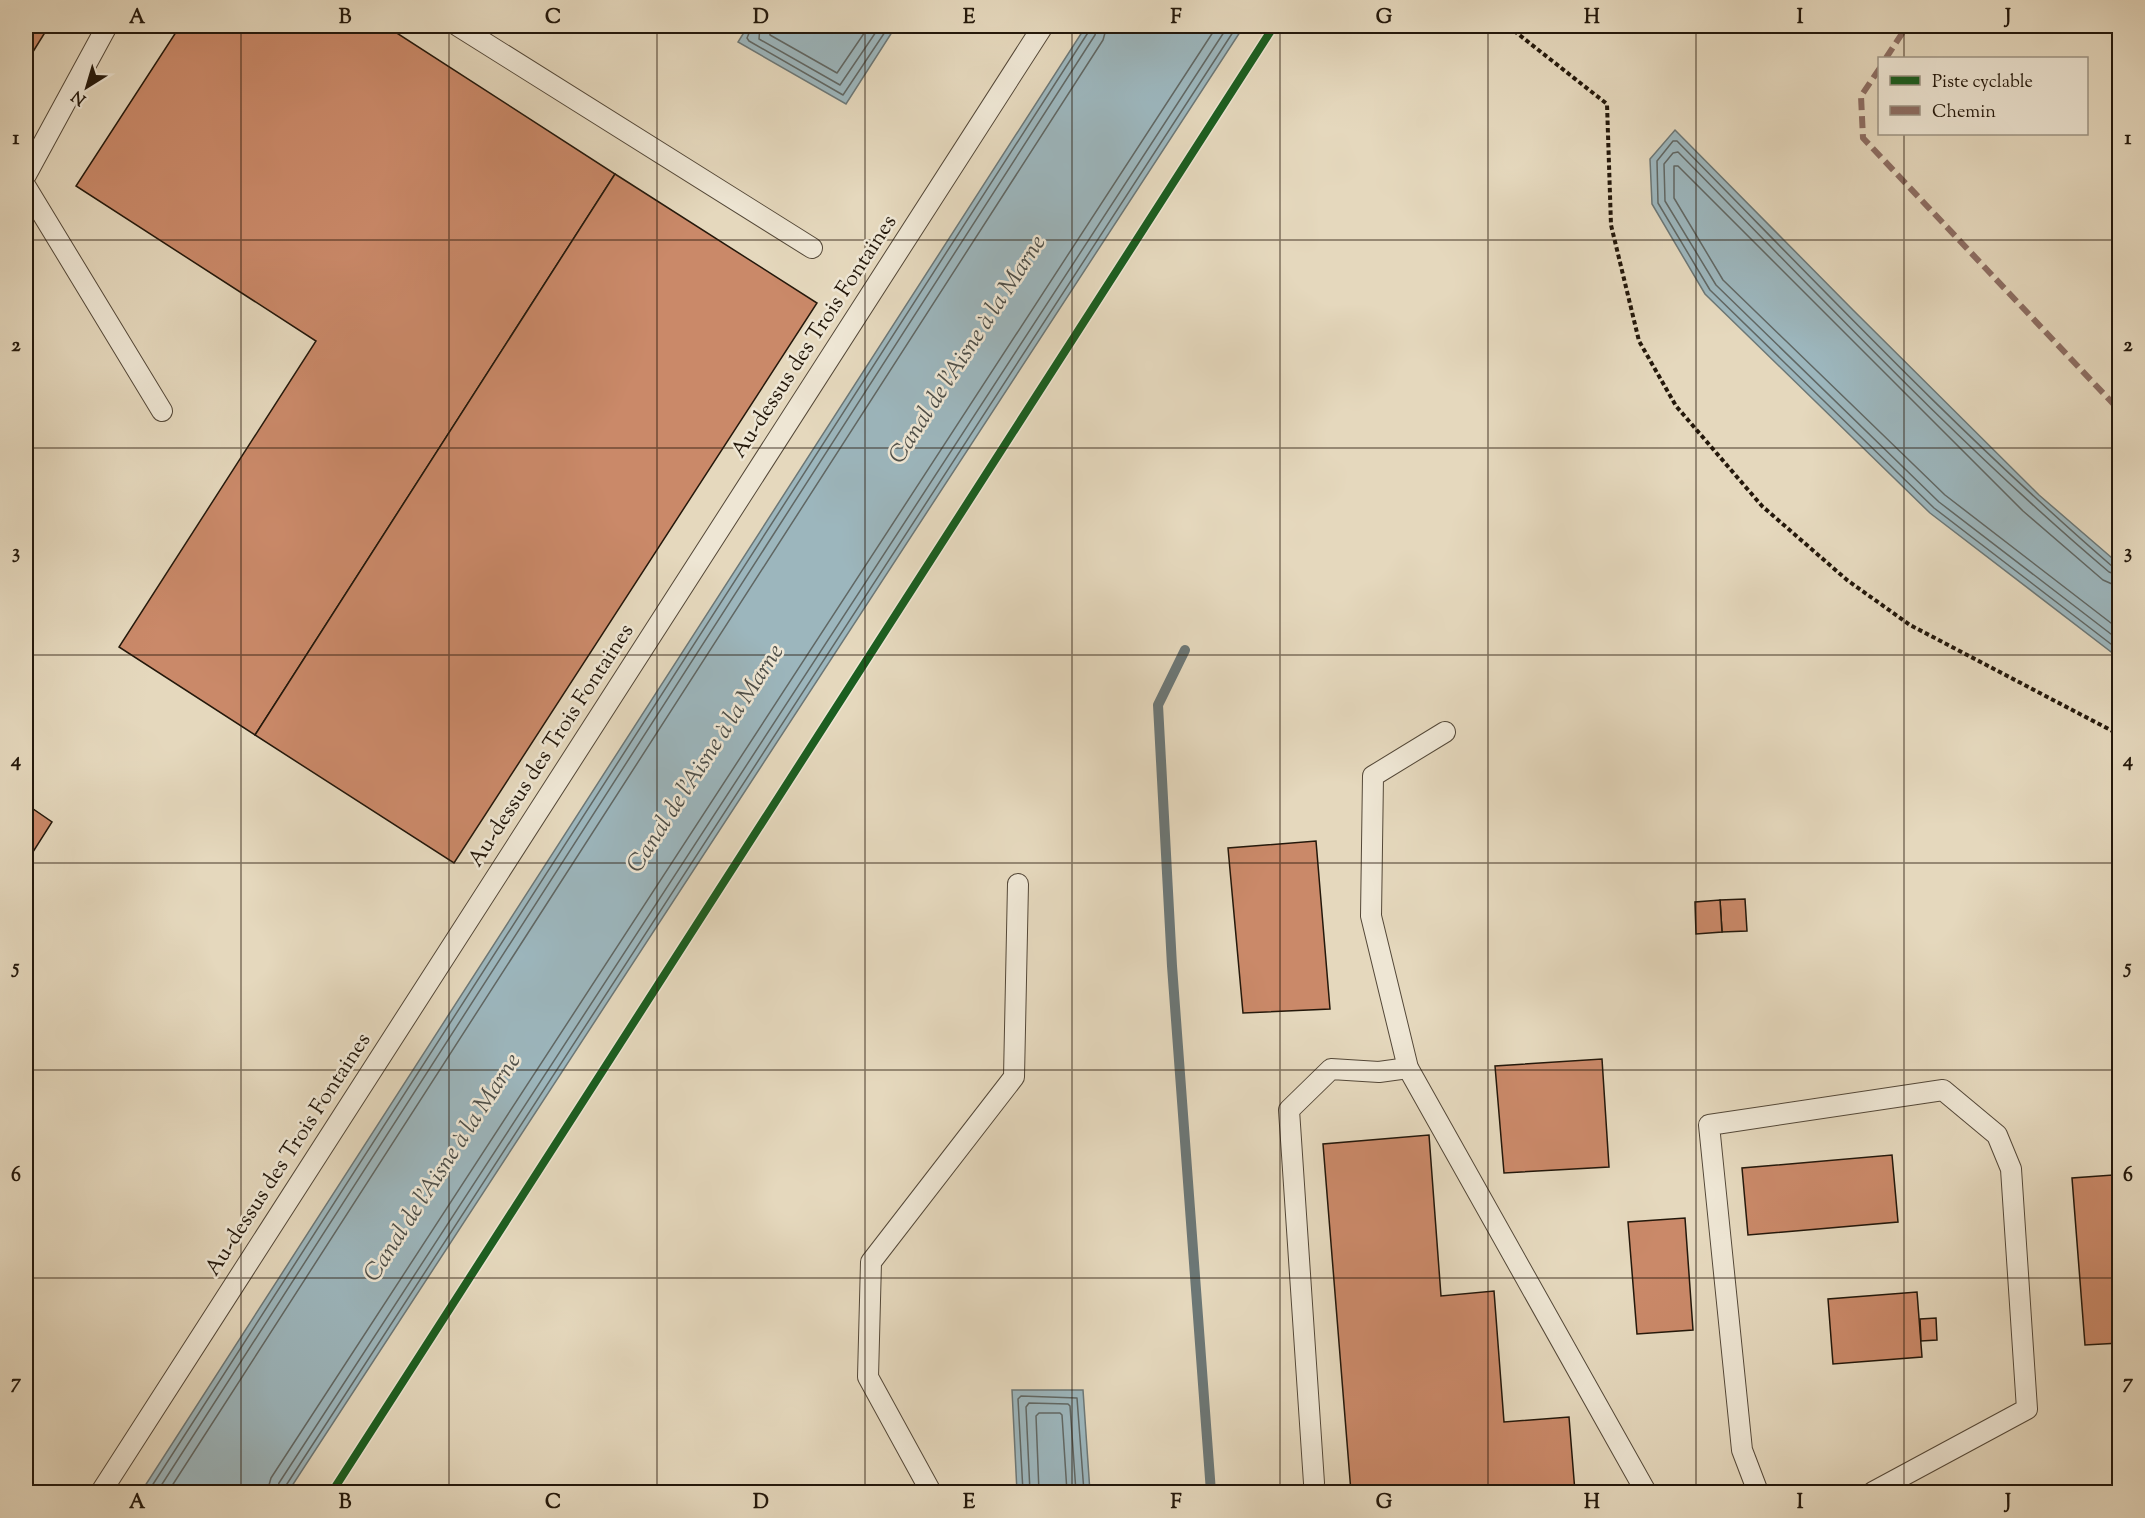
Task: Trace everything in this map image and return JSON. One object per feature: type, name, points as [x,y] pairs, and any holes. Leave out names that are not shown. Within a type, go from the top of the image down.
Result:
[{"type":"lane","points":[[26,175],[107,26]]},
{"type":"lane","points":[[458,26],[812,248]]},
{"type":"lane","name":"Au-dessus des Trois Fontaines","points":[[100,1492],[1044,26]]},
{"type":"lane","points":[[26,187],[162,411]]},
{"type":"lane","points":[[1445,732],[1373,776],[1371,916],[1408,1068],[1646,1492]]},
{"type":"lane","points":[[931,1492],[868,1377],[871,1262],[1014,1077],[1018,884]]},
{"type":"lane","points":[[1314,1483],[1289,1110],[1331,1069],[1379,1072],[1408,1068]]},
{"type":"lane","points":[[1758,1492],[1742,1450],[1709,1125],[1943,1090],[1997,1135],[2011,1168],[2027,1409],[1873,1492]]},
{"type":"path","points":[[1508,26],[1607,104],[1611,225],[1639,341],[1676,406],[1740,482],[1762,506],[1847,580],[1910,625],[2120,735]]},
{"type":"water","points":[[748,26],[896,26],[846,104],[738,42]]},
{"type":"water","name":"Canal de l'Aisne à la Marne","points":[[1086,26],[1244,26],[288,1492],[141,1492]]},
{"type":"water","points":[[1675,130],[2039,495],[2119,564],[2119,658],[1930,513],[1705,294],[1652,204],[1650,159]]},
{"type":"water","points":[[1012,1390],[1083,1390],[1090,1492],[1017,1492]]},
{"type":"building","points":[[26,26],[49,26],[26,63]]},
{"type":"building","points":[[180,26],[386,26],[615,174],[255,735],[119,647],[316,341],[76,186]]},
{"type":"building","points":[[615,174],[817,303],[454,863],[255,735]]},
{"type":"building","points":[[26,804],[52,822],[26,863]]},
{"type":"building","points":[[1316,841],[1330,1009],[1243,1013],[1228,848]]},
{"type":"building","points":[[1745,899],[1747,931],[1722,932],[1720,900]]},
{"type":"building","points":[[1720,900],[1722,932],[1696,934],[1695,902]]},
{"type":"building","points":[[1602,1059],[1609,1167],[1504,1173],[1495,1066]]},
{"type":"building","points":[[1429,1135],[1441,1296],[1494,1291],[1504,1422],[1569,1417],[1575,1492],[1410,1492],[1410,1488],[1351,1492],[1323,1144]]},
{"type":"building","points":[[1892,1155],[1898,1222],[1748,1235],[1742,1168]]},
{"type":"building","points":[[2113,1175],[2120,1255],[2120,1343],[2085,1345],[2072,1178]]},
{"type":"building","points":[[1685,1218],[1693,1330],[1637,1334],[1628,1222]]},
{"type":"building","points":[[1917,1292],[1922,1357],[1833,1364],[1828,1299]]},
{"type":"building","points":[[1936,1318],[1937,1340],[1921,1341],[1920,1319]]},
{"type":"waterway","points":[[1185,650],[1158,705],[1172,966],[1211,1492]]},
{"type":"marked path","points":[[1887,57],[1907,26]]},
{"type":"marked path","points":[[1878,71],[1861,96],[1863,138],[2120,411]]},
{"type":"cycle path","points":[[332,1492],[1274,26]]}]
